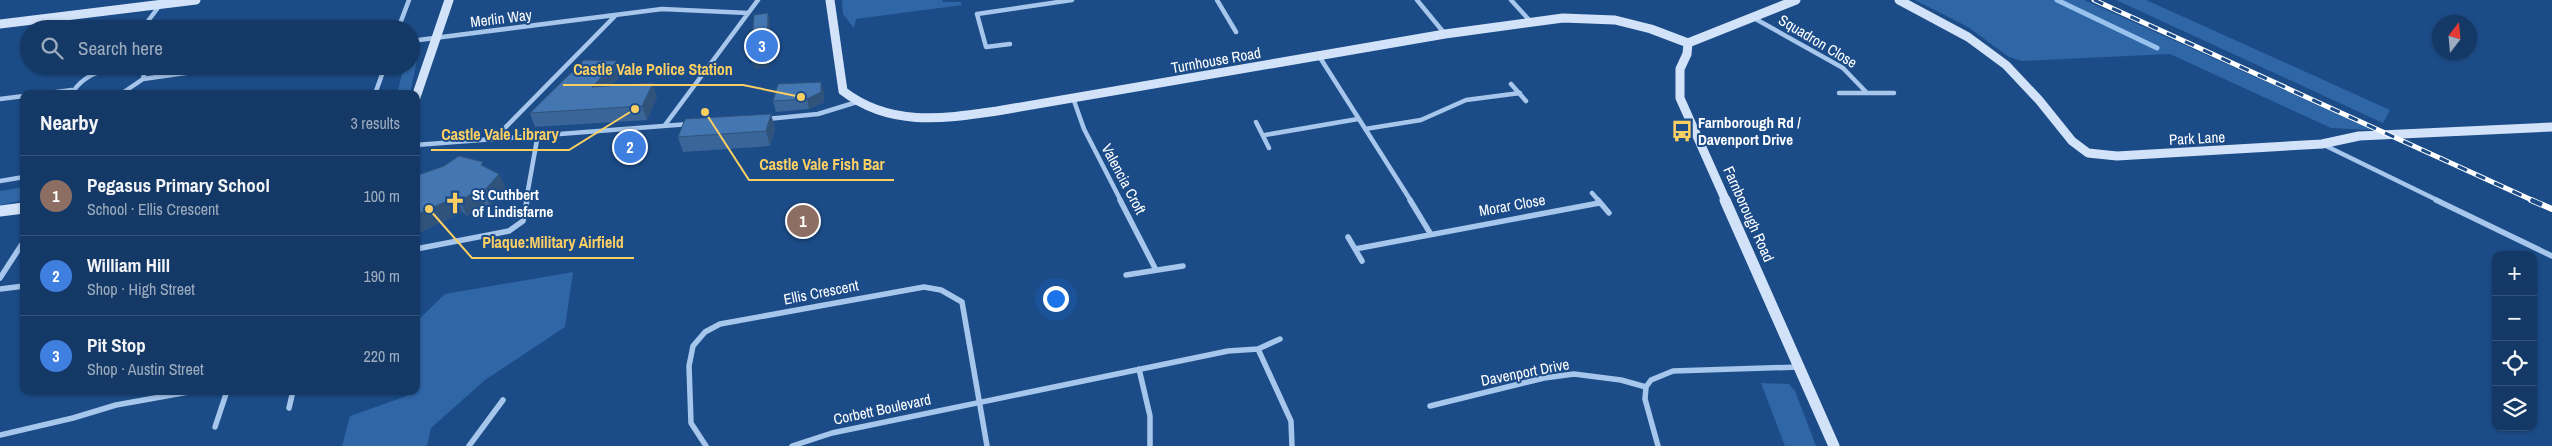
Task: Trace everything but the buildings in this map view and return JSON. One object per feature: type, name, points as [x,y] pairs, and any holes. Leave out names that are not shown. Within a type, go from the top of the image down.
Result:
[{"type":"street","points":[[32,20],[196,0]]},
{"type":"street","points":[[401,20],[409,0]]},
{"type":"street","points":[[418,90],[449,0]]},
{"type":"street","points":[[665,125],[758,0]]},
{"type":"street","name":"Turnhouse Road","points":[[830,0],[843,91],[857,102],[881,113],[925,118],[977,114],[1445,34],[1563,18],[1615,20],[1651,29],[1688,43]]},
{"type":"street","points":[[1010,44],[986,47],[977,14],[1072,0]]},
{"type":"street","points":[[1217,0],[1236,32]]},
{"type":"street","points":[[1418,0],[1445,34]]},
{"type":"street","points":[[1511,0],[1531,22]]},
{"type":"street","points":[[1688,43],[1796,0]]},
{"type":"street","name":"Park Lane","points":[[1900,0],[1968,37],[2006,65],[2039,100],[2072,141],[2088,153],[2117,156],[2322,144],[2359,136],[2552,127]]},
{"type":"street","points":[[149,20],[161,4]]},
{"type":"street","name":"Merlin Way","points":[[420,40],[675,8],[748,13]]},
{"type":"street","points":[[494,138],[616,16]]},
{"type":"street","name":"Squadron Close","points":[[1752,16],[1844,68],[1856,78],[1867,93]]},
{"type":"street","points":[[0,24],[20,22]]},
{"type":"street","name":"Farnborough Road","points":[[1688,43],[1688,54],[1680,69],[1680,98],[1834,446]]},
{"type":"street","points":[[1319,56],[1358,119],[1396,174],[1430,233]]},
{"type":"street","points":[[74,90],[83,80],[96,75]]},
{"type":"street","points":[[143,79],[144,75]]},
{"type":"street","points":[[127,90],[143,79],[171,75]]},
{"type":"street","points":[[375,90],[381,75]]},
{"type":"street","points":[[1512,84],[1526,101]]},
{"type":"street","points":[[1365,128],[1421,120],[1466,100],[1520,93]]},
{"type":"street","name":"Squadron Close","points":[[1839,93],[1894,93]]},
{"type":"street","points":[[0,99],[20,96]]},
{"type":"street","name":"Valencia Croft","points":[[1073,98],[1084,129],[1156,270]]},
{"type":"street","points":[[758,120],[805,117],[857,102]]},
{"type":"street","points":[[1264,135],[1358,119]]},
{"type":"street","points":[[1256,122],[1270,148]]},
{"type":"street","points":[[420,145],[538,134],[693,124]]},
{"type":"street","points":[[420,248],[508,231],[518,227],[523,221],[538,134]]},
{"type":"street","points":[[2322,144],[2552,256]]},
{"type":"street","points":[[0,181],[20,178]]},
{"type":"street","points":[[1592,193],[1609,213]]},
{"type":"street","name":"Morar Close","points":[[1355,249],[1430,233],[1599,203]]},
{"type":"street","points":[[0,211],[20,208]]},
{"type":"street","points":[[1348,237],[1362,261]]},
{"type":"street","points":[[0,278],[20,247]]},
{"type":"street","points":[[1126,274],[1183,266]]},
{"type":"street","name":"Ellis Crescent","points":[[706,446],[690,423],[690,366],[693,346],[705,332],[720,324],[917,287],[934,286],[951,292],[962,302],[979,401]]},
{"type":"street","points":[[0,290],[20,287]]},
{"type":"street","points":[[1280,339],[1258,349],[1291,421],[1292,446]]},
{"type":"street","name":"Corbett Boulevard","points":[[792,446],[832,433],[979,401],[1228,351],[1258,349]]},
{"type":"street","points":[[1658,446],[1645,399],[1646,387],[1650,380],[1673,371],[1800,367]]},
{"type":"street","points":[[1139,369],[1150,416],[1150,446]]},
{"type":"street","name":"Davenport Drive","points":[[1430,406],[1544,378],[1574,374],[1621,380],[1646,387]]},
{"type":"street","points":[[0,435],[73,418],[116,405],[172,395]]},
{"type":"street","points":[[215,428],[226,395]]},
{"type":"street","points":[[289,408],[292,395]]},
{"type":"street","points":[[469,446],[503,400]]},
{"type":"street","points":[[979,401],[987,446]]},
{"type":"shaded area","points":[[842,0],[942,0],[943,2],[961,2],[962,5],[856,19],[854,28],[843,14]]},
{"type":"shaded area","points":[[1915,0],[2084,0],[2373,130],[2331,128],[2170,54],[2022,61],[2009,57],[1968,27]]},
{"type":"shaded area","points":[[2116,0],[2146,0],[2390,110],[2383,123]]},
{"type":"shaded area","points":[[402,75],[414,75],[411,90],[398,90]]},
{"type":"shaded area","points":[[20,188],[20,201],[0,205],[0,191]]},
{"type":"shaded area","points":[[573,272],[565,327],[485,380],[431,428],[427,446],[342,446],[350,416],[407,395],[420,395],[420,318],[445,294]]},
{"type":"shaded area","points":[[1761,383],[1789,384],[1795,391],[1816,446],[1785,446]]},
{"type":"waterway","points":[[2057,0],[2157,48]]},
{"type":"railway","points":[[2094,0],[2534,201]]},
{"type":"railway","points":[[2531,200],[2552,209]]},
{"type":"place","name":"Pit Stop","points":[[762,46]]},
{"type":"place","name":"Castle Vale Police Station","points":[[801,97]]},
{"type":"place","name":"Castle Vale Library","points":[[635,109]]},
{"type":"place","name":"Castle Vale Fish Bar","points":[[705,112]]},
{"type":"place","name":"Farnborough Rd / Davenport Drive","points":[[1682,131]]},
{"type":"place","name":"William Hill","points":[[630,147]]},
{"type":"place","name":"St Cuthbert of Lindisfarne","points":[[455,203]]},
{"type":"place","name":"Plaque:Military Airfield","points":[[429,209]]},
{"type":"place","name":"Pegasus Primary School","points":[[803,221]]}]
